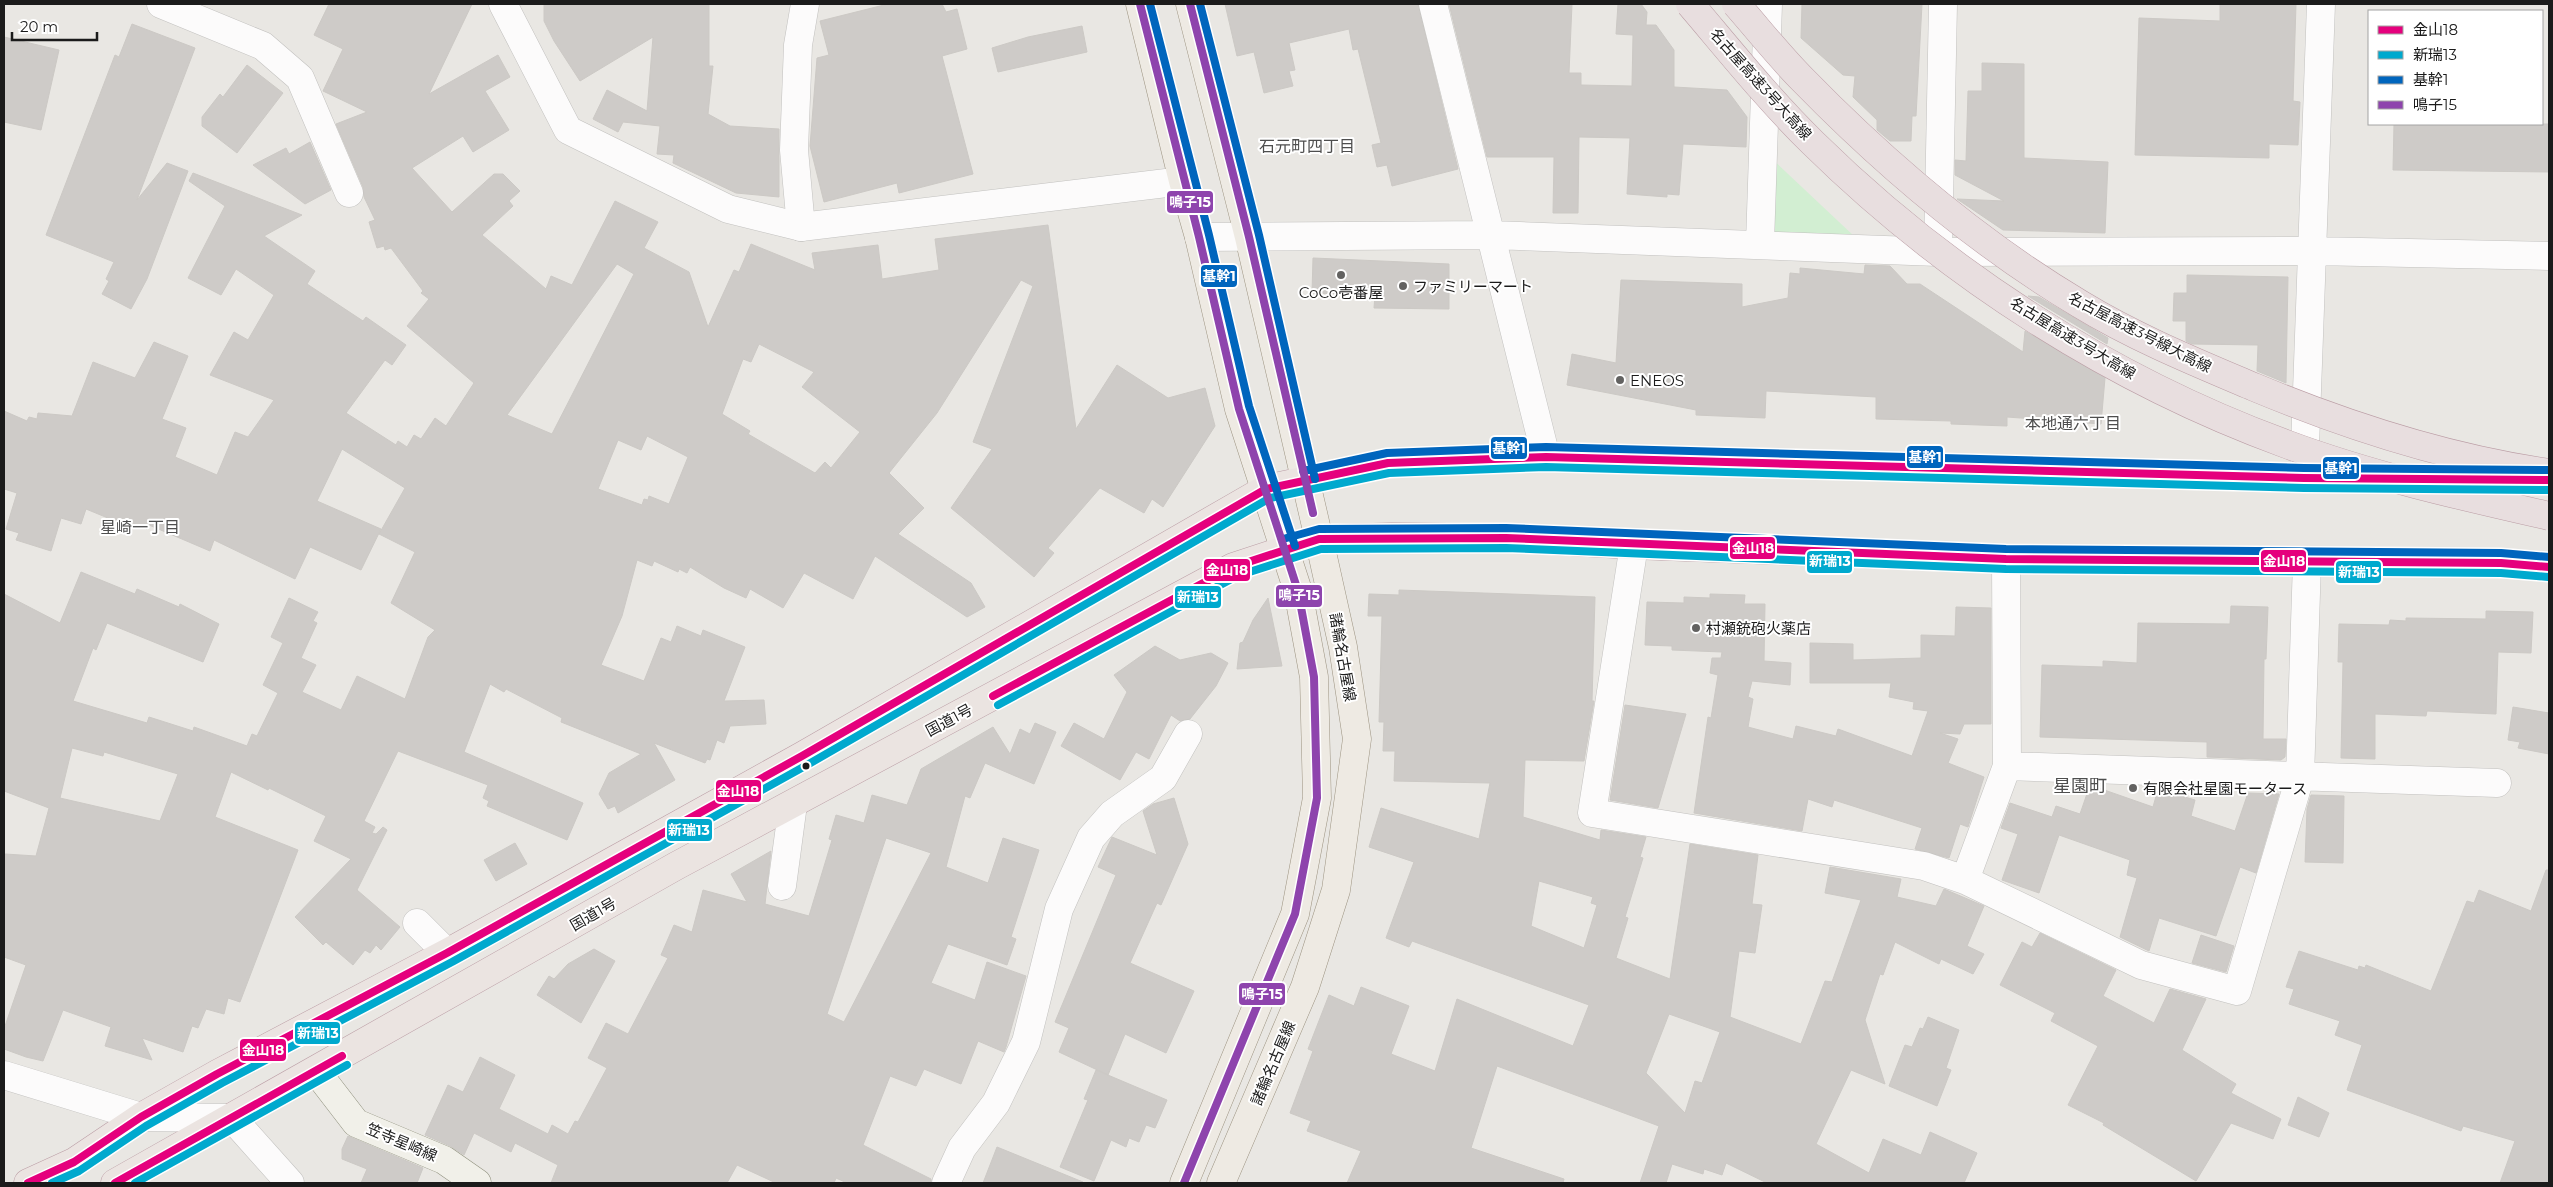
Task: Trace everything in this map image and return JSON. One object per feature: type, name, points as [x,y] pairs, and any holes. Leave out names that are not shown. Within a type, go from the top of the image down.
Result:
[{"type":"highway","name":"名古屋高速3号大高線","points":[[1690,4],[1772,101],[1812,142],[1869,195],[1918,236],[1983,283],[2105,361],[2194,407],[2287,445],[2442,492],[2549,516]]},
{"type":"highway","name":"名古屋高速3号線大高線","points":[[1736,4],[1801,79],[1899,171],[2014,260],[2081,305],[2156,344],[2323,416],[2458,457],[2549,473]]},
{"type":"highway","points":[[28,1183],[74,1162],[141,1117],[217,1074],[447,953],[811,751],[1266,489],[1388,463],[1546,457],[2304,478],[2549,480]]},
{"type":"highway","name":"国道1号","points":[[115,1183],[676,866],[1233,567],[1319,539],[1506,538],[1634,545],[2006,559],[2501,563],[2549,567]]},
{"type":"main road","points":[[1140,4],[1183,182],[1200,237],[1240,409],[1298,591],[1314,676],[1317,798],[1295,914],[1184,1183]]},
{"type":"main road","name":"諸輪名古屋線","points":[[1190,4],[1249,236],[1344,647],[1357,739],[1336,890],[1305,987],[1222,1183]]},
{"type":"main road","name":"笠寺星崎線","points":[[316,1071],[356,1123],[444,1160],[477,1183]]},
{"type":"street","points":[[161,4],[263,46],[300,78],[349,193]]},
{"type":"street","points":[[502,4],[568,130],[728,209],[801,227],[1183,182]]},
{"type":"street","points":[[801,227],[794,150],[798,45],[805,4]]},
{"type":"street","points":[[1434,4],[1546,457]]},
{"type":"street","points":[[1760,243],[1768,4]]},
{"type":"street","points":[[1938,252],[1943,4]]},
{"type":"street","points":[[2304,478],[2321,4]]},
{"type":"street","points":[[1200,237],[1492,235],[1760,243],[1938,252],[2313,251],[2549,256]]},
{"type":"street","points":[[1634,545],[1592,813],[1924,866],[1965,880],[2141,965],[2238,991],[2300,777],[2307,562]]},
{"type":"street","points":[[1965,880],[2007,766],[2006,559]]},
{"type":"street","points":[[946,1183],[962,1148],[996,1103],[1026,1042],[1059,909],[1092,838],[1112,814],[1163,778],[1188,734]]},
{"type":"street","points":[[2007,766],[2496,783]]},
{"type":"street","points":[[782,886],[793,804]]},
{"type":"street","points":[[417,922],[447,953]]},
{"type":"street","points":[[4,1075],[141,1117],[232,1118],[290,1183]]},
{"type":"green space","points":[[1767,154],[1855,237],[1766,237]]},
{"type":"building","points":[[329,4],[472,4],[429,94],[498,55],[510,77],[485,91],[509,130],[473,152],[463,136],[412,168],[452,212],[494,174],[503,174],[520,191],[509,201],[513,206],[482,235],[546,289],[551,276],[572,285],[615,201],[658,222],[644,248],[689,272],[708,327],[734,270],[739,272],[751,244],[815,270],[812,253],[878,245],[882,279],[939,270],[935,239],[1048,225],[1076,429],[1117,365],[1168,398],[1205,388],[1215,426],[1163,507],[1152,499],[1144,513],[1100,488],[1048,548],[1054,553],[1034,577],[951,508],[992,449],[973,442],[1033,286],[1021,280],[937,413],[889,473],[924,508],[898,534],[971,583],[985,607],[967,617],[875,556],[853,599],[804,573],[783,608],[750,589],[746,598],[724,588],[690,567],[687,573],[679,569],[678,572],[654,561],[652,566],[637,560],[622,616],[601,665],[644,681],[661,638],[671,642],[677,626],[701,636],[703,630],[745,647],[724,701],[764,700],[766,724],[730,726],[724,743],[717,740],[710,760],[707,759],[705,763],[654,743],[675,780],[618,813],[615,806],[608,809],[599,794],[609,773],[641,754],[561,722],[562,718],[506,689],[504,692],[490,684],[464,752],[583,803],[567,840],[487,806],[489,801],[483,798],[488,785],[398,751],[364,821],[375,827],[372,833],[376,834],[383,827],[387,830],[357,890],[400,927],[381,950],[376,945],[370,953],[365,950],[353,965],[326,942],[323,945],[295,917],[351,859],[314,841],[326,816],[231,772],[215,817],[298,850],[240,1002],[228,998],[224,1014],[206,1009],[198,1028],[192,1026],[183,1052],[142,1038],[152,1060],[105,1046],[111,1027],[63,1010],[43,1061],[26,1057],[4,1049],[4,1029],[26,965],[4,957],[5,854],[36,856],[49,808],[4,791],[4,594],[60,623],[81,572],[135,594],[137,589],[179,607],[180,604],[219,624],[203,662],[107,623],[96,650],[93,648],[73,701],[147,723],[149,717],[193,731],[194,727],[247,746],[252,734],[257,736],[278,693],[263,685],[283,643],[271,637],[289,598],[318,612],[313,621],[317,623],[301,658],[316,665],[302,692],[341,710],[357,676],[405,699],[428,637],[435,630],[391,603],[415,552],[379,534],[405,488],[342,449],[317,501],[381,529],[361,570],[310,547],[295,579],[214,540],[210,551],[149,525],[147,529],[122,519],[120,523],[86,509],[81,524],[61,518],[51,551],[16,540],[19,533],[6,529],[17,493],[4,489],[4,411],[27,421],[29,417],[37,419],[38,413],[72,416],[93,362],[135,378],[154,342],[188,356],[162,419],[186,428],[175,457],[217,475],[235,432],[248,437],[274,400],[210,375],[234,332],[248,340],[274,295],[236,269],[221,295],[188,278],[225,206],[189,181],[193,173],[302,215],[264,236],[315,271],[307,284],[363,321],[366,317],[406,345],[392,365],[385,360],[346,413],[396,445],[398,441],[407,447],[414,435],[421,439],[435,418],[446,426],[474,383],[407,326],[429,299],[421,293],[423,291],[391,248],[385,250],[384,246],[377,248],[369,222],[375,220],[364,197],[363,187],[336,124],[367,112],[323,91],[343,49],[314,35]],"holes":[[[617,264],[634,274],[552,434],[507,415]],[[759,344],[814,372],[802,387],[860,432],[831,468],[825,462],[815,473],[748,434],[750,431],[722,414],[743,359],[751,362]],[[647,436],[688,457],[669,504],[649,496],[648,500],[644,499],[642,505],[598,489],[618,440],[641,450]],[[72,748],[103,756],[104,752],[178,774],[160,821],[60,798]]]},
{"type":"building","points":[[544,4],[709,4],[709,66],[713,66],[708,114],[730,126],[779,129],[779,197],[736,193],[673,163],[674,155],[657,154],[660,126],[623,122],[618,132],[593,119],[607,90],[647,111],[653,37],[580,81],[554,41],[544,21]]},
{"type":"building","points":[[888,4],[942,4],[946,12],[957,9],[967,49],[942,56],[973,174],[899,193],[897,183],[824,202],[810,146],[817,58],[829,55],[820,21]]},
{"type":"building","points":[[1225,4],[1418,4],[1458,169],[1392,186],[1387,165],[1377,167],[1372,145],[1381,143],[1358,49],[1353,50],[1349,29],[1289,43],[1295,70],[1289,71],[1293,86],[1264,93],[1254,52],[1237,56]]},
{"type":"building","points":[[1449,4],[1572,4],[1569,73],[1581,73],[1581,85],[1632,86],[1633,35],[1616,34],[1618,4],[1641,4],[1647,12],[1646,25],[1656,25],[1674,50],[1674,87],[1727,90],[1747,117],[1746,147],[1683,144],[1679,195],[1667,194],[1667,197],[1627,194],[1630,138],[1579,137],[1578,213],[1553,213],[1554,157],[1487,157]]},
{"type":"building","points":[[1802,4],[1922,4],[1916,116],[1912,116],[1911,141],[1890,141],[1877,130],[1877,120],[1853,97],[1855,76],[1843,75],[1801,38]]},
{"type":"building","points":[[2220,4],[2296,4],[2293,101],[2300,102],[2298,145],[2269,144],[2269,158],[2135,155],[2139,18],[2220,21]]},
{"type":"building","points":[[132,24],[195,48],[137,200],[167,163],[188,171],[147,279],[131,309],[102,294],[109,281],[106,279],[114,262],[46,235],[115,55],[119,57]]},
{"type":"building","points":[[1082,26],[1087,52],[998,72],[992,48],[1028,37]]},
{"type":"building","points":[[4,37],[59,50],[41,130],[4,122]]},
{"type":"building","points":[[1982,63],[2024,64],[2024,158],[2108,162],[2105,233],[2003,230],[1957,199],[2004,201],[1955,175],[1955,160],[1966,161],[1968,91],[1982,91]]},
{"type":"building","points":[[247,65],[283,93],[237,153],[202,126],[202,117],[220,94],[223,97]]},
{"type":"building","points":[[2549,124],[2549,172],[2393,170],[2394,125]]},
{"type":"building","points":[[310,142],[331,190],[305,204],[253,165],[286,148],[289,154]]},
{"type":"building","points":[[1313,258],[1449,264],[1449,309],[1374,308],[1375,295],[1312,293]]},
{"type":"building","points":[[1865,265],[1890,266],[1907,284],[1920,284],[2023,352],[2025,331],[2105,378],[2101,424],[2007,417],[2007,426],[1951,424],[1951,421],[1876,419],[1876,397],[1766,391],[1765,418],[1696,415],[1696,410],[1567,385],[1572,354],[1616,363],[1621,280],[1742,284],[1742,307],[1788,298],[1790,273],[1800,274],[1800,268],[1864,274]]},
{"type":"building","points":[[2187,275],[2288,277],[2286,383],[2257,371],[2258,345],[2192,344],[2186,341],[2186,321],[2173,321],[2174,293],[2187,293]]},
{"type":"building","points":[[2028,296],[2039,297],[2108,338],[2107,344]]},
{"type":"building","points":[[1399,590],[1595,597],[1592,701],[1594,701],[1584,761],[1525,760],[1523,817],[1600,840],[1601,830],[1646,837],[1640,857],[1643,858],[1625,917],[1628,918],[1616,958],[1670,979],[1690,844],[1758,855],[1752,904],[1762,905],[1755,953],[1739,951],[1730,1017],[1801,1044],[1825,981],[1832,982],[1861,900],[1825,893],[1830,867],[1901,879],[1897,897],[1936,906],[1944,889],[1984,906],[1967,946],[1984,954],[1973,974],[1941,959],[1939,964],[1895,942],[1883,975],[1880,974],[1865,1020],[1885,1084],[1851,1070],[1816,1144],[1869,1173],[1883,1139],[1921,1155],[1930,1132],[1977,1153],[1964,1183],[1767,1183],[1726,1163],[1722,1175],[1704,1169],[1703,1174],[1672,1164],[1666,1183],[1640,1183],[1659,1126],[1497,1066],[1471,1148],[1564,1179],[1563,1183],[1347,1183],[1361,1151],[1307,1131],[1311,1121],[1290,1113],[1313,1051],[1308,1049],[1329,995],[1354,1006],[1361,987],[1409,1006],[1391,1054],[1435,1071],[1457,999],[1573,1046],[1589,1005],[1412,941],[1409,947],[1386,938],[1414,862],[1369,847],[1381,808],[1479,839],[1490,783],[1394,781],[1395,751],[1383,751],[1384,722],[1379,722],[1382,616],[1368,616],[1369,594],[1399,595]],"holes":[[[1539,881],[1593,897],[1591,903],[1597,905],[1584,948],[1531,926]],[[1669,1014],[1720,1032],[1702,1083],[1695,1081],[1685,1113],[1646,1073]]]},
{"type":"building","points":[[1710,594],[1745,595],[1744,604],[1765,604],[1764,661],[1791,663],[1790,685],[1752,681],[1748,697],[1753,699],[1748,727],[1793,739],[1796,726],[1836,736],[1838,729],[1912,756],[1928,711],[1913,709],[1914,702],[1889,697],[1891,683],[1810,683],[1810,643],[1853,644],[1853,660],[1921,658],[1921,635],[1955,636],[1956,607],[1991,608],[1991,724],[1964,724],[1960,734],[1940,733],[1958,739],[1948,763],[1984,777],[1968,827],[1960,824],[1949,858],[1915,849],[1922,828],[1834,800],[1832,807],[1808,799],[1802,831],[1694,813],[1708,717],[1711,718],[1718,675],[1710,673],[1712,658],[1721,658],[1722,652],[1672,650],[1672,646],[1645,645],[1647,602],[1684,603],[1684,597],[1710,598]]},
{"type":"building","points":[[1268,598],[1282,666],[1237,669],[1240,643],[1243,642],[1253,620]]},
{"type":"building","points":[[2231,606],[2268,607],[2266,659],[2264,659],[2263,739],[2286,739],[2285,757],[2281,760],[2207,757],[2207,742],[2040,737],[2042,665],[2103,667],[2103,661],[2137,663],[2138,623],[2230,624]]},
{"type":"building","points":[[2486,611],[2533,612],[2531,653],[2498,652],[2496,714],[2427,711],[2426,716],[2375,714],[2375,759],[2341,758],[2343,662],[2338,662],[2339,624],[2389,625],[2390,620],[2406,621],[2406,618],[2486,619]]},
{"type":"building","points":[[1155,646],[1180,660],[1211,653],[1228,663],[1216,686],[1190,719],[1180,721],[1171,715],[1149,759],[1136,752],[1120,780],[1061,746],[1074,723],[1104,739],[1127,692],[1114,675]]},
{"type":"building","points":[[1625,705],[1686,714],[1658,808],[1610,800]]},
{"type":"building","points":[[2513,707],[2549,713],[2549,754],[2518,748],[2520,742],[2508,740]]},
{"type":"building","points":[[1035,723],[1056,732],[1034,784],[985,763],[970,798],[965,796],[946,867],[988,883],[1003,838],[1039,850],[1011,937],[1016,939],[1007,965],[948,944],[931,983],[975,1000],[987,962],[1026,976],[1004,1052],[978,1041],[961,1084],[924,1069],[916,1086],[890,1076],[863,1145],[931,1179],[931,1183],[847,1183],[836,1178],[834,1183],[776,1183],[737,1165],[727,1183],[551,1183],[558,1165],[515,1143],[511,1152],[474,1133],[464,1155],[450,1146],[425,1135],[448,1085],[463,1092],[480,1057],[515,1075],[499,1109],[548,1134],[552,1125],[568,1134],[575,1121],[578,1122],[607,1068],[588,1058],[606,1023],[628,1034],[668,958],[661,955],[674,925],[692,932],[703,890],[747,902],[731,874],[771,851],[765,904],[809,916],[832,840],[829,839],[836,815],[864,823],[872,795],[907,805],[921,769],[993,727],[1010,754],[1020,729],[1030,734]],"holes":[[[886,838],[931,853],[844,1022],[827,1014]]]},
{"type":"building","points":[[2090,785],[2153,807],[2158,789],[2195,800],[2191,816],[2235,831],[2248,793],[2279,794],[2256,873],[2240,867],[2216,936],[2159,918],[2149,951],[2120,937],[2137,878],[2127,875],[2130,860],[2059,835],[2039,893],[2002,880],[2018,834],[2001,828],[2010,803],[2052,817],[2056,806],[2080,814]]},
{"type":"building","points":[[2311,795],[2344,796],[2343,863],[2305,862],[2307,809]]},
{"type":"building","points":[[1174,798],[1188,844],[1161,905],[1157,903],[1130,963],[1194,991],[1166,1053],[1125,1034],[1108,1075],[1059,1052],[1069,1028],[1055,1022],[1116,875],[1098,867],[1112,837],[1157,855],[1143,811],[1153,804]]},
{"type":"building","points":[[515,843],[527,864],[496,881],[484,860]]},
{"type":"building","points":[[2546,870],[2549,870],[2549,1183],[2500,1183],[2515,1141],[2463,1126],[2461,1131],[2347,1090],[2362,1045],[2335,1035],[2340,1021],[2289,1004],[2294,989],[2286,987],[2299,951],[2358,970],[2359,966],[2365,968],[2366,965],[2431,991],[2467,901],[2474,903],[2479,890],[2531,911]]},
{"type":"building","points":[[2040,933],[2116,970],[2103,996],[2154,1023],[2170,989],[2206,999],[2182,1050],[2236,1084],[2231,1093],[2281,1119],[2273,1139],[2231,1123],[2196,1181],[2103,1125],[2104,1123],[2068,1105],[2098,1046],[2051,1021],[2055,1013],[2000,985],[2022,942],[2032,947]]},
{"type":"building","points":[[2201,935],[2234,946],[2226,972],[2192,963]]},
{"type":"building","points":[[594,949],[615,961],[581,1023],[537,995],[549,976],[554,979],[568,964]]},
{"type":"building","points":[[1928,1017],[1959,1030],[1946,1068],[1951,1070],[1937,1106],[1889,1086],[1905,1045],[1912,1047],[1920,1028],[1923,1029]]},
{"type":"building","points":[[1096,1070],[1167,1100],[1155,1128],[1146,1125],[1139,1142],[1129,1138],[1126,1147],[1111,1140],[1094,1181],[1060,1167],[1088,1100],[1084,1099]]},
{"type":"building","points":[[2298,1097],[2329,1113],[2319,1137],[2288,1125]]},
{"type":"building","points":[[348,1136],[423,1168],[417,1183],[361,1183],[367,1169],[342,1159],[342,1149]]},
{"type":"building","points":[[997,1147],[1083,1182],[1083,1183],[983,1183]]},
{"type":"transit line","name":"鳴子15","points":[[1140,4],[1199,237],[1239,409],[1298,591],[1314,677],[1317,798],[1295,914],[1184,1183]]},
{"type":"transit line","name":"基幹1","points":[[1150,4],[1209,235],[1249,406],[1295,546]]},
{"type":"transit line","name":"鳴子15","points":[[1190,4],[1249,237],[1313,513]]},
{"type":"transit line","name":"基幹1","points":[[1200,4],[1259,235],[1315,479]]},
{"type":"transit line","name":"基幹1","points":[[1303,471],[1387,453],[1546,447],[2304,468],[2549,470]]},
{"type":"transit line","name":"金山18","points":[[28,1183],[74,1162],[141,1117],[217,1074],[447,953],[802,756],[1266,489],[1388,463],[1546,457],[2304,478],[2549,480]]},
{"type":"transit line","name":"新瑞13","points":[[52,1183],[79,1171],[146,1126],[222,1083],[452,962],[807,765],[1270,498],[1389,473],[1546,467],[2304,488],[2549,490]]},
{"type":"transit line","name":"基幹1","points":[[1283,539],[1319,529],[1506,528],[2006,549],[2501,553],[2549,557]]},
{"type":"transit line","name":"金山18","points":[[993,696],[1233,567],[1319,539],[1506,538],[2006,559],[2501,563],[2549,567]]},
{"type":"transit line","name":"新瑞13","points":[[998,705],[1237,576],[1321,549],[1506,548],[2006,569],[2501,573],[2548,577]]},
{"type":"transit line","name":"金山18","points":[[115,1183],[342,1056]]},
{"type":"transit line","name":"新瑞13","points":[[135,1183],[347,1065]]},
{"type":"place","name":"CoCo壱番屋","points":[[1341,275]]},
{"type":"place","name":"ファミリーマート","points":[[1403,286]]},
{"type":"place","name":"ENEOS","points":[[1620,380]]},
{"type":"place","name":"村瀬銃砲火薬店","points":[[1696,628]]},
{"type":"place","name":"有限会社星園モータース","points":[[2133,788]]},
{"type":"district","name":"石元町四丁目","points":[[1307,146]]},
{"type":"district","name":"本地通六丁目","points":[[2073,423]]},
{"type":"district","name":"星崎一丁目","points":[[140,527]]},
{"type":"district","name":"星園町","points":[[2080,786]]}]
